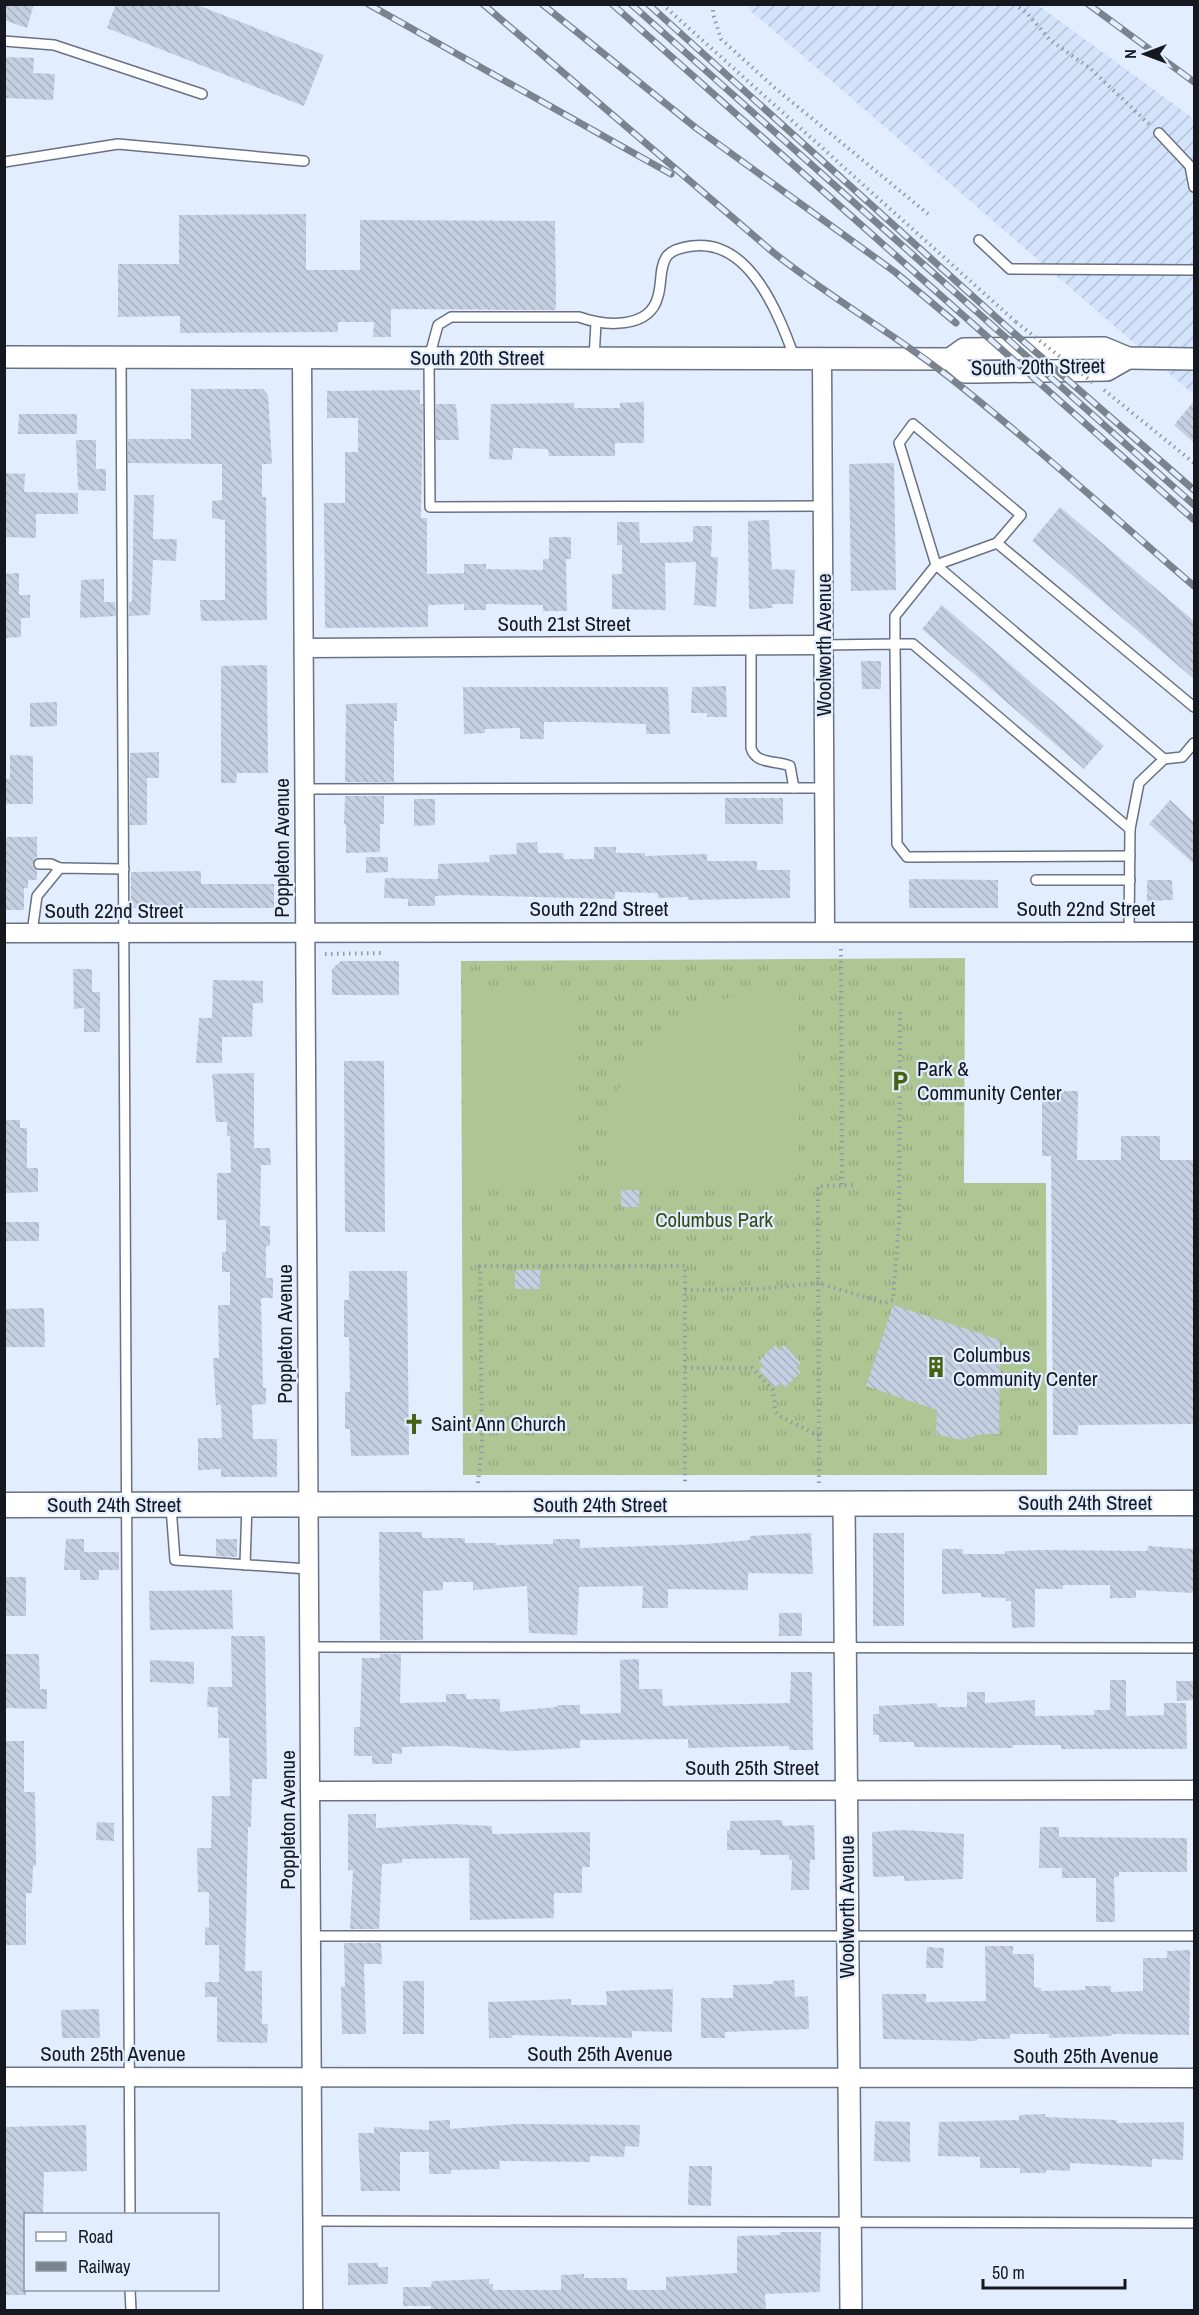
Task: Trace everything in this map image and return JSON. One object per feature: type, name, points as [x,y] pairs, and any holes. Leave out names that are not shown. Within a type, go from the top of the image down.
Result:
[{"type":"main road","name":"South 24th Street","points":[[4,1505],[1194,1503]]},
{"type":"street","name":"South 20th Street","points":[[4,357],[950,359],[964,372],[1107,370],[1128,358],[1194,359]]},
{"type":"street","name":"Poppleton Avenue","points":[[302,358],[313,2310]]},
{"type":"street","name":"Woolworth Avenue","points":[[822,359],[825,930]]},
{"type":"street","name":"South 21st Street","points":[[304,648],[824,645]]},
{"type":"street","name":"South 22nd Street","points":[[4,933],[305,934],[825,930],[1194,932]]},
{"type":"street","name":"Woolworth Avenue","points":[[844,1504],[851,2310]]},
{"type":"street","name":"South 25th Street","points":[[310,1791],[1194,1790]]},
{"type":"street","name":"South 25th Avenue","points":[[4,2077],[1194,2078]]},
{"type":"lane","points":[[4,41],[54,45],[201,94]]},
{"type":"lane","points":[[1159,133],[1190,166],[1194,188]]},
{"type":"lane","points":[[4,162],[118,144],[304,161]]},
{"type":"lane","points":[[980,240],[1010,270],[1194,270]]},
{"type":"lane","points":[[795,359],[775,308],[754,276],[736,259],[709,244],[681,248],[667,256],[662,270],[658,298],[645,315],[626,323],[596,323],[579,317],[451,317],[438,325],[429,358],[430,507],[823,506]]},
{"type":"lane","points":[[594,358],[596,323]]},
{"type":"lane","points":[[121,357],[130,2213]]},
{"type":"lane","points":[[1130,856],[907,857],[897,844],[895,616],[936,566],[997,543],[1021,515],[913,424],[899,443],[936,566],[1164,759]]},
{"type":"lane","points":[[997,543],[1194,707]]},
{"type":"lane","points":[[824,645],[913,644],[1130,829]]},
{"type":"lane","points":[[751,646],[751,748],[753,756],[760,760],[790,766],[794,788]]},
{"type":"lane","points":[[1129,932],[1130,829],[1139,783],[1164,759],[1182,757],[1194,742]]},
{"type":"lane","points":[[304,789],[825,788]]},
{"type":"lane","points":[[39,864],[51,864],[60,868],[124,869]]},
{"type":"lane","points":[[32,933],[37,896],[60,868]]},
{"type":"lane","points":[[1036,880],[1130,880]]},
{"type":"lane","points":[[171,1505],[174,1560],[308,1569]]},
{"type":"lane","points":[[245,1565],[247,1505]]},
{"type":"lane","points":[[309,1647],[1194,1648]]},
{"type":"lane","points":[[311,1936],[1194,1936]]},
{"type":"lane","points":[[313,2221],[1194,2223]]},
{"type":"lane","points":[[130,2291],[130,2310]]},
{"type":"path","points":[[662,4],[1016,322],[1194,463]]},
{"type":"path","points":[[713,4],[712,14],[721,39],[775,88],[928,214]]},
{"type":"path","points":[[1014,4],[1027,13],[1050,40],[1091,69],[1159,133]]},
{"type":"path","points":[[841,949],[842,1185]]},
{"type":"path","points":[[685,1290],[759,1289],[818,1283],[885,1304],[893,1300],[899,1224],[900,1012]]},
{"type":"path","points":[[819,1483],[818,1186],[855,1185]]},
{"type":"path","points":[[478,1483],[482,1448],[480,1266],[685,1266],[685,1484]]},
{"type":"path","points":[[685,1368],[752,1368],[773,1390],[775,1411],[780,1416],[820,1436]]},
{"type":"shaded area","points":[[744,5],[1038,5],[1194,119],[1194,395]]},
{"type":"green space","name":"Columbus Park","points":[[965,958],[964,1183],[1046,1183],[1047,1475],[463,1475],[461,961]]},
{"type":"green space","points":[[572,992],[573,1185],[467,1185],[466,993]]},
{"type":"green space","points":[[749,992],[799,992],[799,1175],[783,1189],[611,1190],[610,1132],[616,1094],[636,1063],[659,1037],[686,1017],[716,1002]]},
{"type":"building","points":[[4,4],[34,4],[27,28],[4,20]]},
{"type":"building","points":[[116,4],[195,4],[324,55],[304,106],[107,28]]},
{"type":"building","points":[[4,57],[34,58],[33,73],[55,74],[53,100],[4,98]]},
{"type":"building","points":[[306,214],[306,270],[360,270],[360,220],[555,221],[555,310],[391,309],[391,337],[373,337],[374,322],[338,322],[338,332],[180,333],[180,316],[118,317],[118,264],[179,264],[179,215]]},
{"type":"building","points":[[191,389],[263,389],[268,395],[272,464],[262,464],[262,497],[266,497],[267,620],[201,621],[200,600],[225,600],[225,520],[212,518],[212,501],[222,500],[222,464],[128,463],[128,439],[191,439]]},
{"type":"building","points":[[420,390],[420,404],[423,404],[421,518],[427,518],[427,574],[464,573],[464,564],[486,564],[486,569],[543,570],[543,559],[549,559],[549,537],[571,537],[571,559],[566,559],[567,611],[543,611],[543,605],[486,604],[486,610],[464,610],[464,604],[428,605],[428,627],[325,628],[324,503],[345,503],[345,452],[358,452],[358,418],[327,418],[327,391]]},
{"type":"building","points":[[1194,401],[1194,443],[1174,425]]},
{"type":"building","points":[[644,402],[644,443],[615,443],[615,456],[549,456],[548,449],[513,448],[512,460],[489,459],[491,404],[574,403],[574,408],[620,408],[620,403]]},
{"type":"building","points":[[436,404],[456,404],[459,440],[436,440]]},
{"type":"building","points":[[19,414],[77,414],[77,434],[18,434]]},
{"type":"building","points":[[76,440],[96,440],[96,469],[106,469],[106,491],[78,490]]},
{"type":"building","points":[[894,463],[896,590],[851,591],[849,464]]},
{"type":"building","points":[[4,473],[25,474],[24,492],[78,493],[78,514],[36,514],[36,538],[4,537]]},
{"type":"building","points":[[134,495],[154,495],[153,539],[177,539],[176,561],[153,560],[150,615],[129,616],[129,602],[132,602]]},
{"type":"building","points":[[1060,507],[1194,621],[1194,679],[1032,541]]},
{"type":"building","points":[[769,520],[772,569],[795,570],[793,604],[772,604],[773,608],[749,609],[748,521]]},
{"type":"building","points":[[617,522],[639,522],[640,543],[693,542],[693,526],[712,526],[711,557],[718,557],[716,607],[694,605],[696,562],[665,563],[666,610],[612,609],[612,574],[622,574],[622,545],[617,545]]},
{"type":"building","points":[[19,573],[19,595],[30,595],[30,618],[21,618],[21,637],[4,638],[4,574]]},
{"type":"building","points":[[104,579],[104,602],[115,602],[116,616],[80,618],[81,580]]},
{"type":"building","points":[[942,605],[1104,746],[1084,769],[922,629]]},
{"type":"building","points":[[861,661],[881,661],[881,689],[862,689]]},
{"type":"building","points":[[267,665],[268,773],[237,773],[236,783],[221,783],[221,666]]},
{"type":"building","points":[[726,686],[727,717],[707,717],[707,713],[691,713],[692,687]]},
{"type":"building","points":[[463,687],[668,687],[670,734],[646,734],[646,724],[544,722],[544,739],[520,739],[520,728],[485,729],[485,733],[464,734]]},
{"type":"building","points":[[57,702],[57,726],[30,727],[30,703]]},
{"type":"building","points":[[397,703],[397,721],[394,721],[394,782],[345,782],[346,704]]},
{"type":"building","points":[[159,752],[159,778],[147,778],[147,825],[130,825],[130,753]]},
{"type":"building","points":[[10,755],[33,756],[33,804],[4,804],[4,779],[10,779]]},
{"type":"building","points":[[345,796],[384,796],[384,824],[380,824],[380,852],[346,853]]},
{"type":"building","points":[[725,798],[783,798],[783,824],[725,824]]},
{"type":"building","points":[[414,799],[435,799],[435,825],[414,826]]},
{"type":"building","points":[[1170,800],[1194,822],[1194,864],[1149,824]]},
{"type":"building","points":[[4,837],[37,837],[37,858],[32,865],[37,870],[37,880],[28,880],[28,888],[24,888],[24,910],[4,910]]},
{"type":"building","points":[[537,842],[538,853],[563,853],[564,859],[594,859],[594,847],[616,847],[616,853],[645,853],[645,856],[707,854],[707,861],[757,861],[757,870],[790,870],[790,898],[688,900],[688,897],[658,898],[658,893],[615,892],[615,899],[458,895],[435,896],[435,906],[408,906],[408,899],[384,898],[385,878],[438,879],[438,864],[490,862],[489,855],[517,854],[516,843]]},
{"type":"building","points":[[366,857],[388,857],[388,872],[366,873]]},
{"type":"building","points":[[201,871],[201,884],[274,884],[274,908],[131,908],[131,872]]},
{"type":"building","points":[[909,879],[998,880],[998,908],[909,908]]},
{"type":"building","points":[[1147,880],[1172,880],[1173,900],[1147,901]]},
{"type":"building","points":[[341,961],[399,961],[399,995],[332,995],[332,969]]},
{"type":"building","points":[[73,969],[92,969],[92,992],[100,992],[100,1032],[84,1032],[84,1008],[74,1009]]},
{"type":"building","points":[[213,980],[263,981],[263,1003],[253,1003],[252,1037],[222,1037],[222,1063],[196,1063],[199,1018],[212,1018]]},
{"type":"building","points":[[344,1061],[384,1061],[385,1232],[345,1232]]},
{"type":"building","points":[[254,1073],[254,1148],[270,1148],[271,1165],[261,1165],[260,1226],[270,1226],[270,1246],[266,1246],[266,1278],[273,1278],[273,1298],[261,1298],[263,1388],[266,1388],[266,1404],[252,1405],[253,1439],[277,1439],[277,1477],[221,1477],[221,1469],[198,1470],[198,1438],[222,1438],[221,1405],[216,1405],[213,1358],[219,1358],[218,1305],[230,1305],[230,1272],[222,1272],[222,1252],[226,1252],[226,1220],[217,1220],[217,1173],[231,1173],[230,1136],[227,1136],[227,1122],[216,1122],[212,1074]]},
{"type":"building","points":[[1042,1091],[1078,1091],[1077,1160],[1121,1160],[1121,1136],[1160,1136],[1160,1160],[1194,1160],[1194,1424],[1078,1425],[1078,1435],[1053,1435],[1051,1156],[1042,1156]]},
{"type":"building","points":[[4,1120],[20,1120],[20,1128],[27,1128],[27,1168],[38,1168],[38,1192],[4,1193]]},
{"type":"building","points":[[621,1190],[639,1190],[639,1207],[621,1207]]},
{"type":"building","points":[[4,1222],[39,1222],[39,1241],[4,1241]]},
{"type":"building","points":[[515,1270],[540,1270],[540,1289],[515,1289]]},
{"type":"building","points":[[349,1271],[407,1271],[409,1455],[351,1456],[350,1429],[345,1429],[345,1392],[350,1392],[349,1337],[344,1337],[344,1300],[349,1300]]},
{"type":"building","name":"Columbus Community Center","points":[[893,1305],[1000,1340],[999,1434],[982,1434],[961,1440],[936,1434],[937,1410],[866,1386]]},
{"type":"building","points":[[44,1308],[45,1347],[4,1347],[4,1309]]},
{"type":"building","points":[[775,1345],[780,1350],[784,1345],[801,1363],[796,1368],[801,1372],[784,1388],[780,1383],[775,1388],[759,1370],[763,1365],[759,1361]]},
{"type":"building","points":[[379,1532],[422,1532],[422,1538],[465,1538],[465,1543],[496,1543],[496,1545],[553,1544],[553,1539],[580,1539],[580,1548],[706,1544],[750,1540],[750,1536],[811,1533],[813,1574],[748,1573],[748,1590],[668,1589],[668,1608],[642,1608],[643,1586],[579,1587],[577,1635],[529,1633],[527,1586],[473,1590],[473,1582],[443,1582],[443,1590],[423,1591],[423,1640],[380,1640]]},
{"type":"building","points":[[873,1533],[904,1533],[904,1626],[873,1626]]},
{"type":"building","points":[[66,1539],[84,1539],[84,1552],[119,1552],[119,1570],[99,1570],[99,1580],[80,1580],[80,1570],[64,1570]]},
{"type":"building","points":[[216,1539],[237,1539],[237,1557],[216,1556]]},
{"type":"building","points":[[1148,1546],[1194,1549],[1194,1593],[1136,1590],[1136,1598],[1110,1598],[1110,1585],[1063,1585],[1063,1589],[1035,1589],[1035,1627],[1012,1628],[1011,1601],[1006,1601],[1006,1598],[981,1597],[981,1593],[942,1594],[942,1549],[963,1549],[963,1554],[1005,1554],[1005,1551],[1040,1550],[1147,1551]]},
{"type":"building","points":[[4,1577],[26,1577],[26,1616],[4,1616]]},
{"type":"building","points":[[232,1590],[233,1629],[150,1630],[149,1591]]},
{"type":"building","points":[[779,1613],[802,1613],[802,1636],[779,1636]]},
{"type":"building","points":[[231,1636],[265,1636],[267,1779],[252,1779],[251,1827],[248,1827],[245,1971],[262,1971],[262,2024],[268,2024],[267,2043],[217,2042],[217,1997],[205,1997],[205,1982],[219,1982],[219,1945],[205,1945],[205,1927],[209,1928],[209,1892],[198,1892],[197,1848],[211,1848],[212,1796],[230,1796],[229,1738],[218,1738],[218,1707],[207,1707],[208,1687],[232,1687]]},
{"type":"building","points":[[4,1654],[39,1654],[40,1689],[47,1689],[47,1709],[4,1708]]},
{"type":"building","points":[[380,1654],[401,1654],[400,1703],[446,1702],[446,1694],[466,1694],[466,1699],[500,1699],[500,1712],[557,1707],[557,1705],[580,1705],[580,1714],[621,1713],[620,1660],[639,1659],[639,1689],[662,1689],[663,1706],[790,1703],[791,1672],[812,1672],[813,1750],[789,1750],[789,1746],[688,1748],[688,1739],[580,1740],[580,1748],[514,1751],[447,1746],[402,1747],[402,1754],[392,1753],[392,1764],[372,1764],[372,1756],[354,1756],[354,1727],[360,1727],[362,1658],[380,1658]]},
{"type":"building","points":[[150,1660],[194,1662],[194,1684],[150,1682]]},
{"type":"building","points":[[1110,1680],[1126,1680],[1126,1716],[1164,1715],[1164,1703],[1186,1703],[1187,1749],[1061,1749],[1061,1745],[1013,1745],[1013,1748],[914,1747],[914,1742],[879,1742],[879,1735],[873,1735],[873,1714],[879,1714],[879,1706],[937,1703],[937,1707],[967,1707],[967,1692],[985,1692],[985,1703],[1035,1700],[1035,1716],[1094,1715],[1094,1710],[1110,1710]]},
{"type":"building","points":[[1176,1681],[1194,1681],[1194,1700],[1177,1701]]},
{"type":"building","points":[[4,1741],[24,1741],[24,1792],[35,1792],[36,1866],[33,1866],[32,1893],[26,1893],[26,1945],[4,1945]]},
{"type":"building","points":[[348,1814],[376,1814],[376,1828],[452,1824],[492,1826],[492,1834],[590,1832],[590,1867],[582,1867],[582,1893],[554,1893],[554,1918],[470,1920],[469,1858],[402,1859],[402,1863],[382,1864],[379,1929],[350,1929],[353,1870],[348,1870]]},
{"type":"building","points":[[782,1820],[783,1826],[814,1825],[815,1860],[810,1860],[809,1890],[791,1890],[792,1860],[789,1860],[789,1855],[760,1855],[760,1850],[727,1850],[727,1830],[730,1830],[730,1821]]},
{"type":"building","points":[[97,1822],[114,1823],[114,1841],[96,1840]]},
{"type":"building","points":[[1040,1827],[1059,1827],[1059,1837],[1187,1838],[1187,1872],[1119,1872],[1119,1877],[1114,1877],[1115,1922],[1096,1922],[1096,1878],[1062,1878],[1062,1868],[1039,1868]]},
{"type":"building","points":[[904,1830],[964,1834],[963,1879],[904,1881],[904,1876],[873,1877],[872,1832]]},
{"type":"building","points":[[344,1943],[381,1943],[382,1964],[364,1964],[366,2034],[342,2034],[341,1987],[345,1986]]},
{"type":"building","points":[[985,1946],[1013,1946],[1013,1954],[1034,1954],[1034,1987],[1041,1988],[1041,1991],[1085,1990],[1085,1986],[1111,1986],[1111,1992],[1143,1991],[1143,1958],[1167,1958],[1167,1951],[1190,1950],[1189,2035],[1112,2034],[1112,2036],[1049,2038],[1049,2034],[1010,2034],[1010,2039],[977,2039],[977,2041],[883,2039],[882,1994],[926,1994],[926,2002],[986,2001]]},
{"type":"building","points":[[927,1947],[944,1948],[943,1968],[926,1968]]},
{"type":"building","points":[[794,1980],[795,1997],[808,1996],[809,2029],[725,2032],[725,2038],[701,2038],[701,1998],[733,1998],[733,1985],[773,1984],[773,1981]]},
{"type":"building","points":[[403,1981],[424,1981],[424,2034],[403,2034]]},
{"type":"building","points":[[673,1989],[672,2032],[632,2031],[632,2038],[512,2035],[512,2038],[489,2038],[488,2002],[571,1999],[571,2005],[607,2005],[606,1991]]},
{"type":"building","points":[[99,2009],[100,2038],[62,2038],[61,2010]]},
{"type":"building","points":[[1045,2114],[1045,2117],[1117,2120],[1117,2123],[1184,2122],[1183,2160],[1152,2159],[1152,2167],[1070,2163],[1070,2171],[1046,2170],[1046,2173],[1020,2173],[1020,2168],[980,2168],[980,2157],[938,2156],[939,2122],[1019,2120],[1019,2115]]},
{"type":"building","points":[[450,2120],[450,2129],[516,2124],[640,2125],[639,2147],[625,2146],[624,2157],[590,2156],[590,2162],[499,2161],[500,2169],[451,2170],[451,2174],[429,2174],[429,2152],[400,2152],[400,2191],[361,2191],[358,2133],[374,2133],[374,2127],[429,2130],[429,2121]]},
{"type":"building","points":[[875,2121],[910,2122],[910,2162],[874,2161]]},
{"type":"building","points":[[86,2125],[87,2171],[44,2172],[43,2213],[24,2213],[24,2291],[26,2295],[4,2295],[4,2127]]},
{"type":"building","points":[[689,2166],[712,2166],[711,2206],[688,2205]]},
{"type":"building","points":[[780,2232],[821,2232],[820,2292],[765,2294],[766,2310],[431,2310],[431,2306],[403,2306],[403,2287],[431,2287],[432,2281],[489,2279],[489,2284],[493,2284],[493,2290],[561,2290],[561,2275],[584,2274],[584,2278],[627,2278],[627,2290],[666,2290],[666,2277],[737,2273],[737,2236],[780,2235]]},
{"type":"building","points":[[348,2263],[378,2263],[378,2267],[388,2267],[388,2284],[348,2285]]},
{"type":"railway","points":[[368,4],[671,174]]},
{"type":"railway","points":[[483,4],[774,253],[937,367],[1048,459],[1194,586]]},
{"type":"railway","points":[[542,4],[696,128],[895,272],[956,323]]},
{"type":"railway","points":[[612,4],[1194,520]]},
{"type":"railway","points":[[631,4],[1194,505]]},
{"type":"railway","points":[[648,4],[1007,327],[1194,490]]},
{"type":"railway","points":[[1088,4],[1194,82]]},
{"type":"place","name":"Park & Community Center","points":[[900,1081]]},
{"type":"place","name":"Columbus Community Center","points":[[936,1367]]},
{"type":"place","name":"Saint Ann Church","points":[[414,1424]]}]
